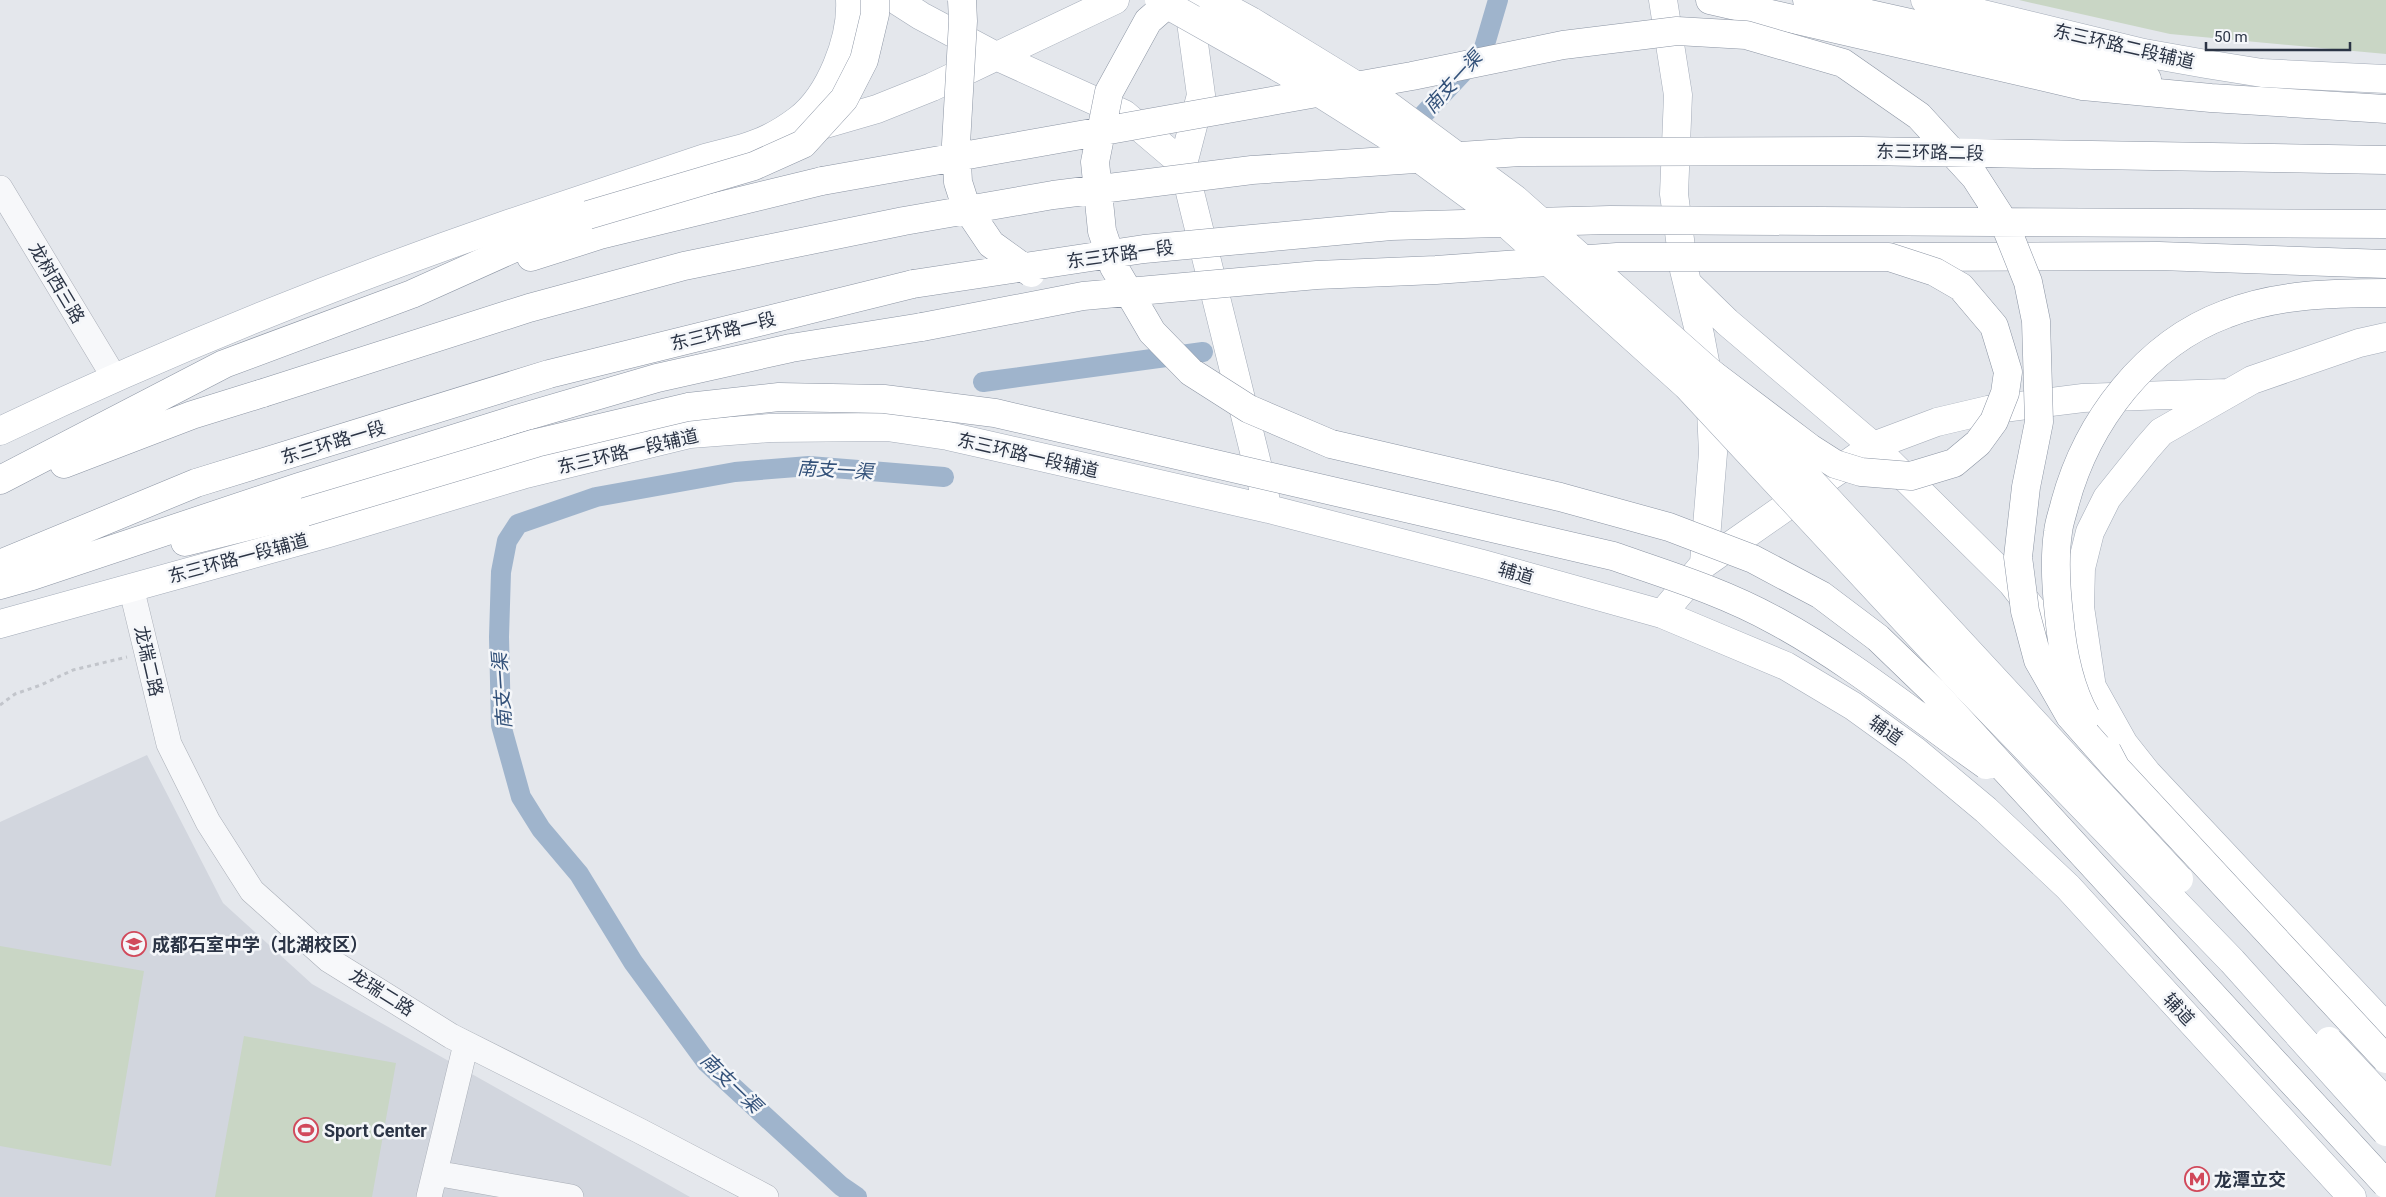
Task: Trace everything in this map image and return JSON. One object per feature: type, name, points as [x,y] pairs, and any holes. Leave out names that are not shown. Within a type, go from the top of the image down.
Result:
[{"type":"main road","points":[[755,144],[799,119],[823,94],[841,56],[850,12],[850,0]]},
{"type":"main road","points":[[412,294],[588,215],[754,166],[802,144],[844,99],[864,60],[874,14],[875,0]]},
{"type":"main road","points":[[896,0],[996,56],[1124,114],[1183,164]]},
{"type":"main road","points":[[962,0],[963,20],[956,144],[958,182],[966,207],[991,244],[1033,275],[1083,296]]},
{"type":"main road","points":[[0,431],[114,377],[236,326],[508,224],[711,156],[877,109],[932,87],[1115,0]]},
{"type":"main road","points":[[1158,0],[1283,70],[1394,140],[1500,217],[1687,386],[1967,687],[2232,961],[2386,1132]]},
{"type":"main road","points":[[1172,0],[1148,21],[1109,92],[1096,162],[1102,231],[1114,267],[1152,332],[1191,372],[1249,409],[1331,444],[1560,497],[1650,522],[1753,559],[1821,595],[1878,638],[1933,691],[2386,1184]]},
{"type":"main road","points":[[1188,0],[1201,95],[1183,164],[1269,509]]},
{"type":"main road","points":[[1212,0],[1385,103],[1515,199],[1711,373],[1836,464],[1861,472],[1911,476],[1925,474],[1954,463],[1978,443],[1994,421],[2005,393],[2008,372],[1994,326],[1962,287],[1935,272],[1889,257]]},
{"type":"main road","points":[[1663,0],[1678,95],[1674,194],[1684,270],[1689,285],[1710,388],[1713,453],[1704,564]]},
{"type":"main road","points":[[1710,0],[2083,86],[2211,98],[2386,108]]},
{"type":"main road","points":[[1807,0],[2090,63],[2211,98]]},
{"type":"main road","name":"东三环路二段辅道","points":[[1925,0],[2144,53],[2206,64],[2262,73],[2386,79]]},
{"type":"main road","points":[[0,480],[224,364],[412,294],[600,235],[822,180],[1412,76],[1564,45],[1676,31],[1746,35],[1843,63],[1919,116],[1975,177],[2004,222],[2028,282],[2036,321],[2039,422],[2026,487],[2018,557],[2025,611],[2038,660],[2070,716],[2386,1059]]},
{"type":"main road","name":"东三环路二段","points":[[0,488],[192,415],[529,308],[684,266],[818,237],[1053,195],[1233,172],[1520,152],[1862,151],[2386,160]]},
{"type":"main road","name":"东三环路一段","points":[[0,564],[196,482],[287,456],[549,374],[913,284],[1144,249],[1391,226],[1620,220],[2386,224]]},
{"type":"main road","points":[[0,585],[32,576],[186,542],[302,500],[497,425],[657,378],[792,348],[922,327],[1083,296],[1308,276],[1436,270],[1617,256],[2159,256],[2386,264]]},
{"type":"main road","points":[[1689,285],[1727,322],[1873,446],[2012,583],[2091,685],[2124,744],[2147,772],[2386,1027]]},
{"type":"main road","points":[[2116,768],[2079,704],[2061,642],[2056,586],[2058,531],[2074,472],[2105,411],[2143,368],[2166,349],[2181,337],[2225,314],[2274,301],[2331,293],[2386,293]]},
{"type":"main road","points":[[2091,685],[2080,607],[2081,568],[2090,532],[2107,498],[2161,432],[2226,393],[2252,380],[2359,343],[2386,337]]},
{"type":"main road","points":[[1711,373],[2386,1102]]},
{"type":"main road","points":[[1662,614],[1704,564],[1873,446],[1937,422],[1988,410],[2083,398],[2226,393]]},
{"type":"main road","points":[[302,500],[688,407],[779,397],[884,399],[995,412],[1613,556],[1712,590],[1774,620],[1830,652],[1909,711],[2027,793]]},
{"type":"main road","name":"东三环路一段辅道","points":[[0,624],[329,533],[522,475],[608,453],[699,433],[770,428],[887,427],[948,436],[1269,509]]},
{"type":"main road","name":"辅道","points":[[1269,509],[1483,564],[1662,614],[1786,666],[1844,701],[1914,750],[1986,810],[2068,887],[2352,1197]]},
{"type":"street","name":"龙树西三路","points":[[0,188],[114,377]]},
{"type":"street","name":"龙瑞二路","points":[[131,587],[169,744],[208,822],[252,891],[329,960],[466,1044],[640,1131],[766,1197]]},
{"type":"street","points":[[430,1197],[466,1044]]},
{"type":"street","points":[[435,1173],[571,1197]]},
{"type":"path","points":[[0,705],[15,694],[41,685],[73,670],[147,652]]},
{"type":"shaded area","name":"成都石室中学（北湖校区）","points":[[147,755],[223,903],[312,984],[690,1197],[0,1197],[0,822]]},
{"type":"green space","points":[[2019,0],[2386,0],[2386,54],[2170,34]]},
{"type":"green space","points":[[0,946],[144,971],[111,1166],[0,1146]]},
{"type":"green space","name":"Sport Center","points":[[244,1036],[396,1063],[372,1197],[215,1197]]},
{"type":"waterway","name":"南支一渠","points":[[1409,130],[1483,51],[1498,0]]},
{"type":"waterway","name":"南支一渠","points":[[983,382],[1203,352]]},
{"type":"waterway","name":"南支一渠","points":[[857,1197],[841,1186],[707,1063],[633,962],[579,874],[541,829],[521,797],[501,725],[499,637],[501,572],[507,541],[518,524],[596,497],[735,472],[809,466],[944,477]]},
{"type":"place","name":"成都石室中学（北湖校区）","points":[[134,944]]},
{"type":"place","name":"Sport Center","points":[[306,1130]]},
{"type":"place","name":"龙潭立交","points":[[2197,1179]]}]
